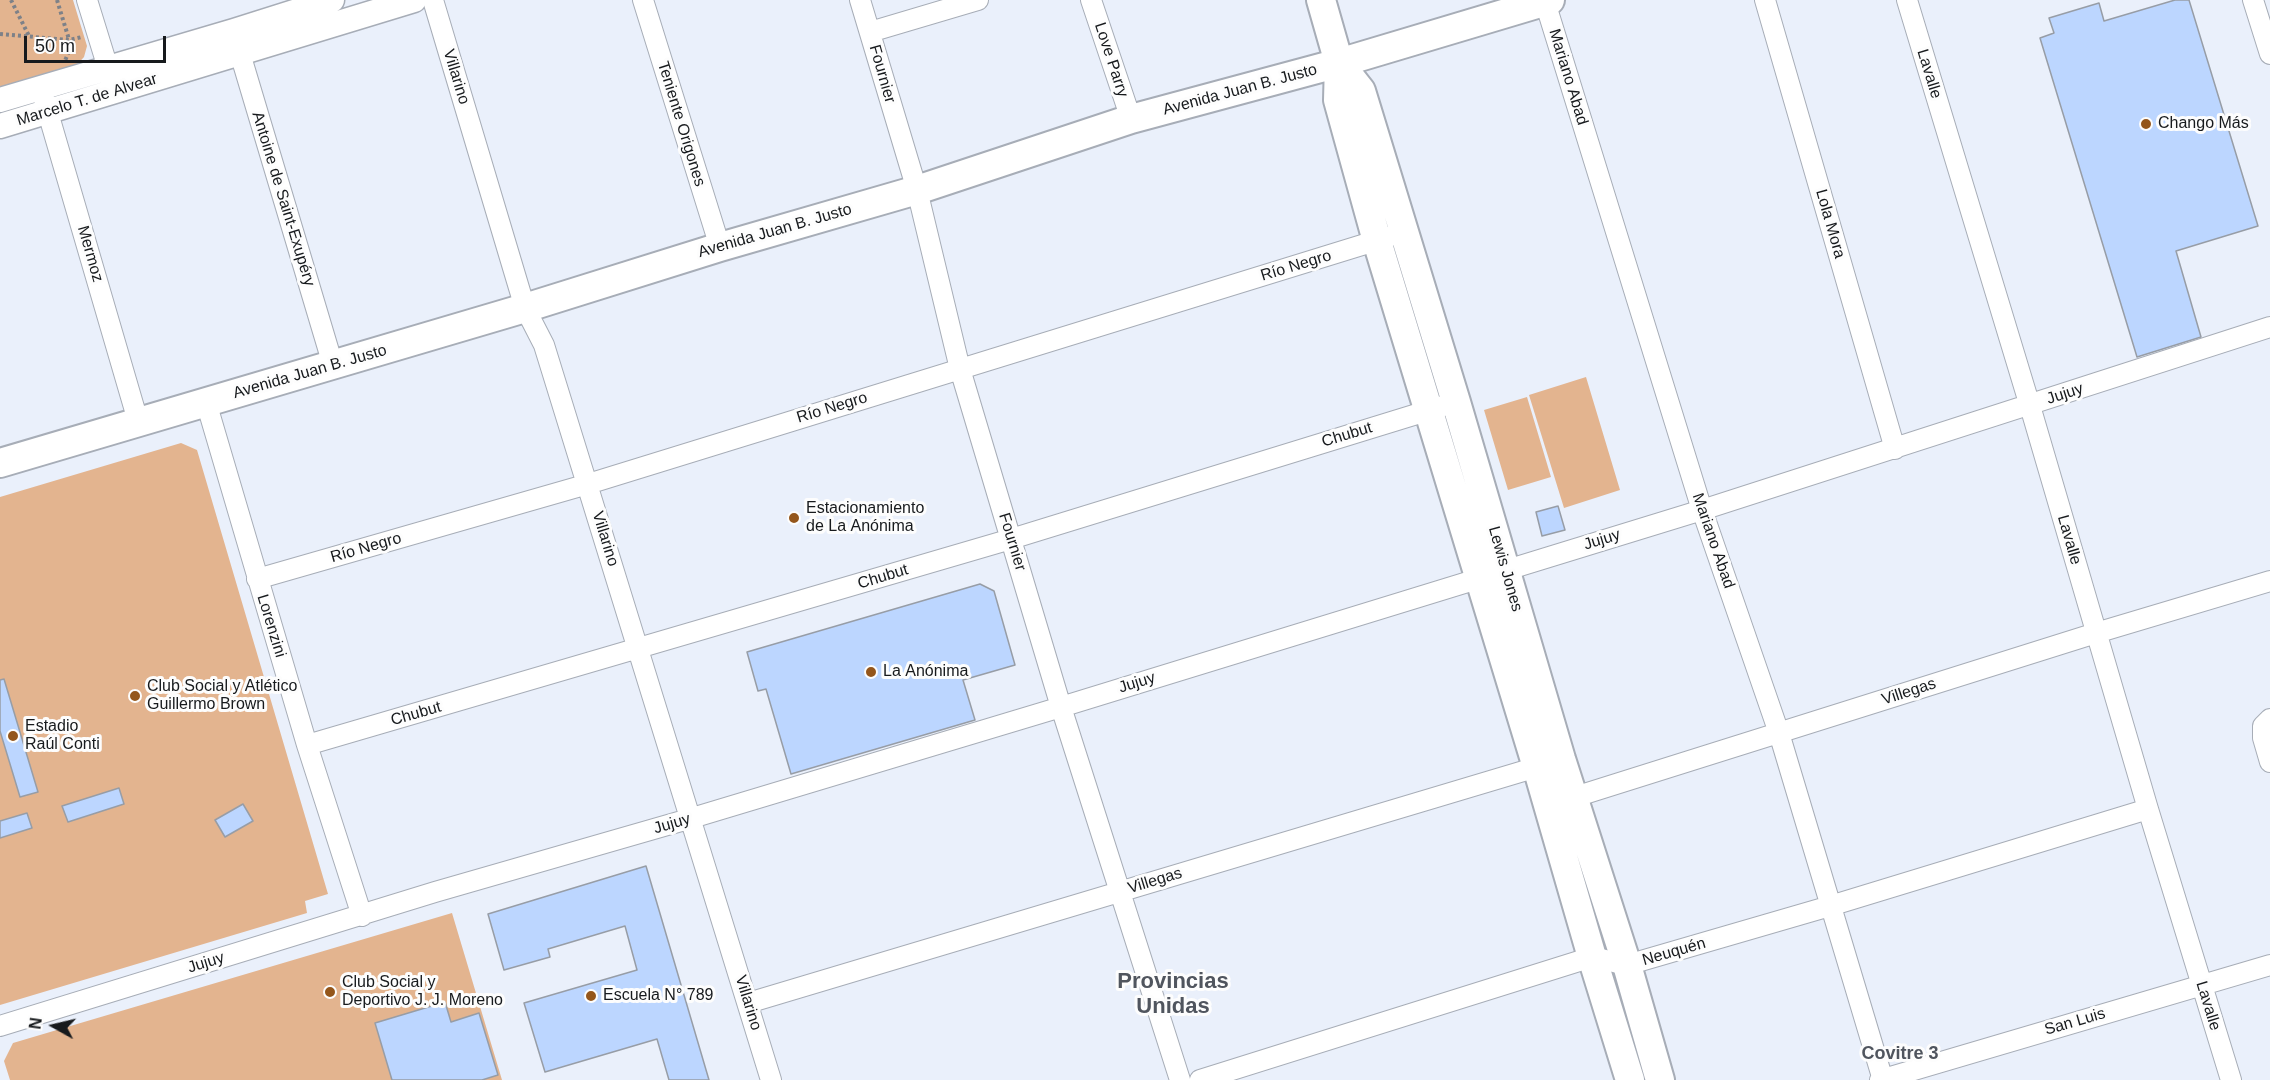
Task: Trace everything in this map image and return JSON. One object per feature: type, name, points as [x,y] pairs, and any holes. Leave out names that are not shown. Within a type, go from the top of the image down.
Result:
[{"type":"main road","name":"Lewis Jones","points":[[1321,0],[1339,63],[1338,100],[1377,241],[1429,410],[1492,573],[1561,801],[1627,965],[1660,1080]]},
{"type":"main road","name":"Avenida Juan B. Justo","points":[[0,463],[917,189],[1131,119],[1339,63],[1548,1]]},
{"type":"main road","name":"Lewis Jones","points":[[1339,63],[1361,91],[1456,402],[1492,573]]},
{"type":"main road","name":"Lewis Jones","points":[[1561,801],[1592,957],[1630,1080]]},
{"type":"street","points":[[87,0],[108,68]]},
{"type":"street","name":"Marcelo T. de Alvear","points":[[0,126],[48,112],[236,42],[332,0]]},
{"type":"street","name":"Marcelo T. de Alvear","points":[[0,100],[108,68],[236,42],[414,0]]},
{"type":"street","name":"Villarino","points":[[433,0],[525,308],[544,345],[692,818],[771,1080]]},
{"type":"street","name":"Teniente Origones","points":[[643,0],[720,247]]},
{"type":"street","name":"Fournier","points":[[860,0],[917,189],[960,369],[1061,707],[1180,1080]]},
{"type":"street","points":[[870,32],[978,0]]},
{"type":"street","name":"Love Parry","points":[[1091,0],[1131,119]]},
{"type":"street","name":"Lola Mora","points":[[1765,0],[1895,449]]},
{"type":"street","name":"Lavalle","points":[[1907,0],[2231,1080]]},
{"type":"street","points":[[2253,0],[2270,54]]},
{"type":"street","name":"Mariano Abad","points":[[1548,1],[1701,510],[1779,733],[1882,1080]]},
{"type":"street","name":"Antoine de Saint-Exupéry","points":[[236,42],[333,365]]},
{"type":"street","name":"Mermoz","points":[[41,87],[138,421]]},
{"type":"street","name":"Río Negro","points":[[257,579],[588,484],[1404,231]]},
{"type":"street","name":"Jujuy","points":[[0,1026],[435,892],[692,818],[1061,707],[1701,510],[2270,327]]},
{"type":"street","name":"Lorenzini","points":[[206,402],[307,745],[362,916]]},
{"type":"street","name":"Chubut","points":[[307,745],[1011,539],[1456,402]]},
{"type":"street","name":"Villegas","points":[[1561,801],[2096,633],[2270,581]]},
{"type":"street","points":[[2270,719],[2263,726],[2263,738],[2270,762]]},
{"type":"street","name":"Villegas","points":[[748,1003],[1549,763]]},
{"type":"street","name":"Neuquén","points":[[1592,957],[1627,965],[2148,809]]},
{"type":"street","points":[[1200,1080],[1592,957]]},
{"type":"street","name":"San Luis","points":[[1882,1080],[2270,965]]},
{"type":"path","points":[[11,0],[29,36]]},
{"type":"path","points":[[57,0],[71,46],[64,63]]},
{"type":"path","points":[[0,34],[69,40]]},
{"type":"shaded area","points":[[0,0],[73,0],[87,46],[84,57],[74,68],[0,90]]},
{"type":"shaded area","points":[[1586,377],[1620,490],[1564,508],[1529,395]]},
{"type":"shaded area","points":[[1527,397],[1551,477],[1508,490],[1484,410]]},
{"type":"shaded area","name":"Club Social y Atlético Guillermo Brown","points":[[181,443],[197,450],[328,894],[305,901],[307,913],[0,1005],[0,497]]},
{"type":"shaded area","name":"Club Social y Deportivo J. J. Moreno","points":[[452,913],[502,1080],[10,1080],[4,1061],[13,1043]]},
{"type":"building","name":"Chango Más","points":[[2175,0],[2189,0],[2258,226],[2176,251],[2201,337],[2137,357],[2040,38],[2054,33],[2049,18],[2099,3],[2104,21]]},
{"type":"building","points":[[1558,506],[1565,530],[1542,536],[1536,512]]},
{"type":"building","name":"La Anónima","points":[[980,584],[994,591],[1015,665],[963,680],[975,720],[791,774],[766,689],[758,691],[747,652]]},
{"type":"building","points":[[4,679],[38,792],[20,797],[0,731],[0,680]]},
{"type":"building","points":[[119,788],[124,804],[68,822],[62,806]]},
{"type":"building","points":[[243,804],[253,821],[225,837],[215,820]]},
{"type":"building","points":[[27,813],[32,828],[0,838],[0,821]]},
{"type":"building","name":"Escuela N° 789","points":[[646,866],[709,1080],[669,1080],[657,1039],[545,1072],[524,1003],[637,970],[625,926],[548,949],[550,957],[504,970],[488,914]]},
{"type":"building","name":"Club Social y Deportivo J. J. Moreno","points":[[445,1002],[451,1022],[479,1013],[498,1075],[482,1080],[392,1080],[375,1023]]},
{"type":"place","name":"Chango Más","points":[[2146,124]]},
{"type":"place","name":"Estacionamiento de La Anónima","points":[[794,518]]},
{"type":"place","name":"La Anónima","points":[[871,672]]},
{"type":"place","name":"Club Social y Atlético Guillermo Brown","points":[[135,696]]},
{"type":"place","name":"Estadio Raúl Conti","points":[[13,736]]},
{"type":"place","name":"Club Social y Deportivo J. J. Moreno","points":[[330,992]]},
{"type":"place","name":"Escuela N° 789","points":[[591,996]]},
{"type":"district","name":"Provincias Unidas","points":[[1173,994]]},
{"type":"district","name":"Covitre 3","points":[[1900,1054]]}]
